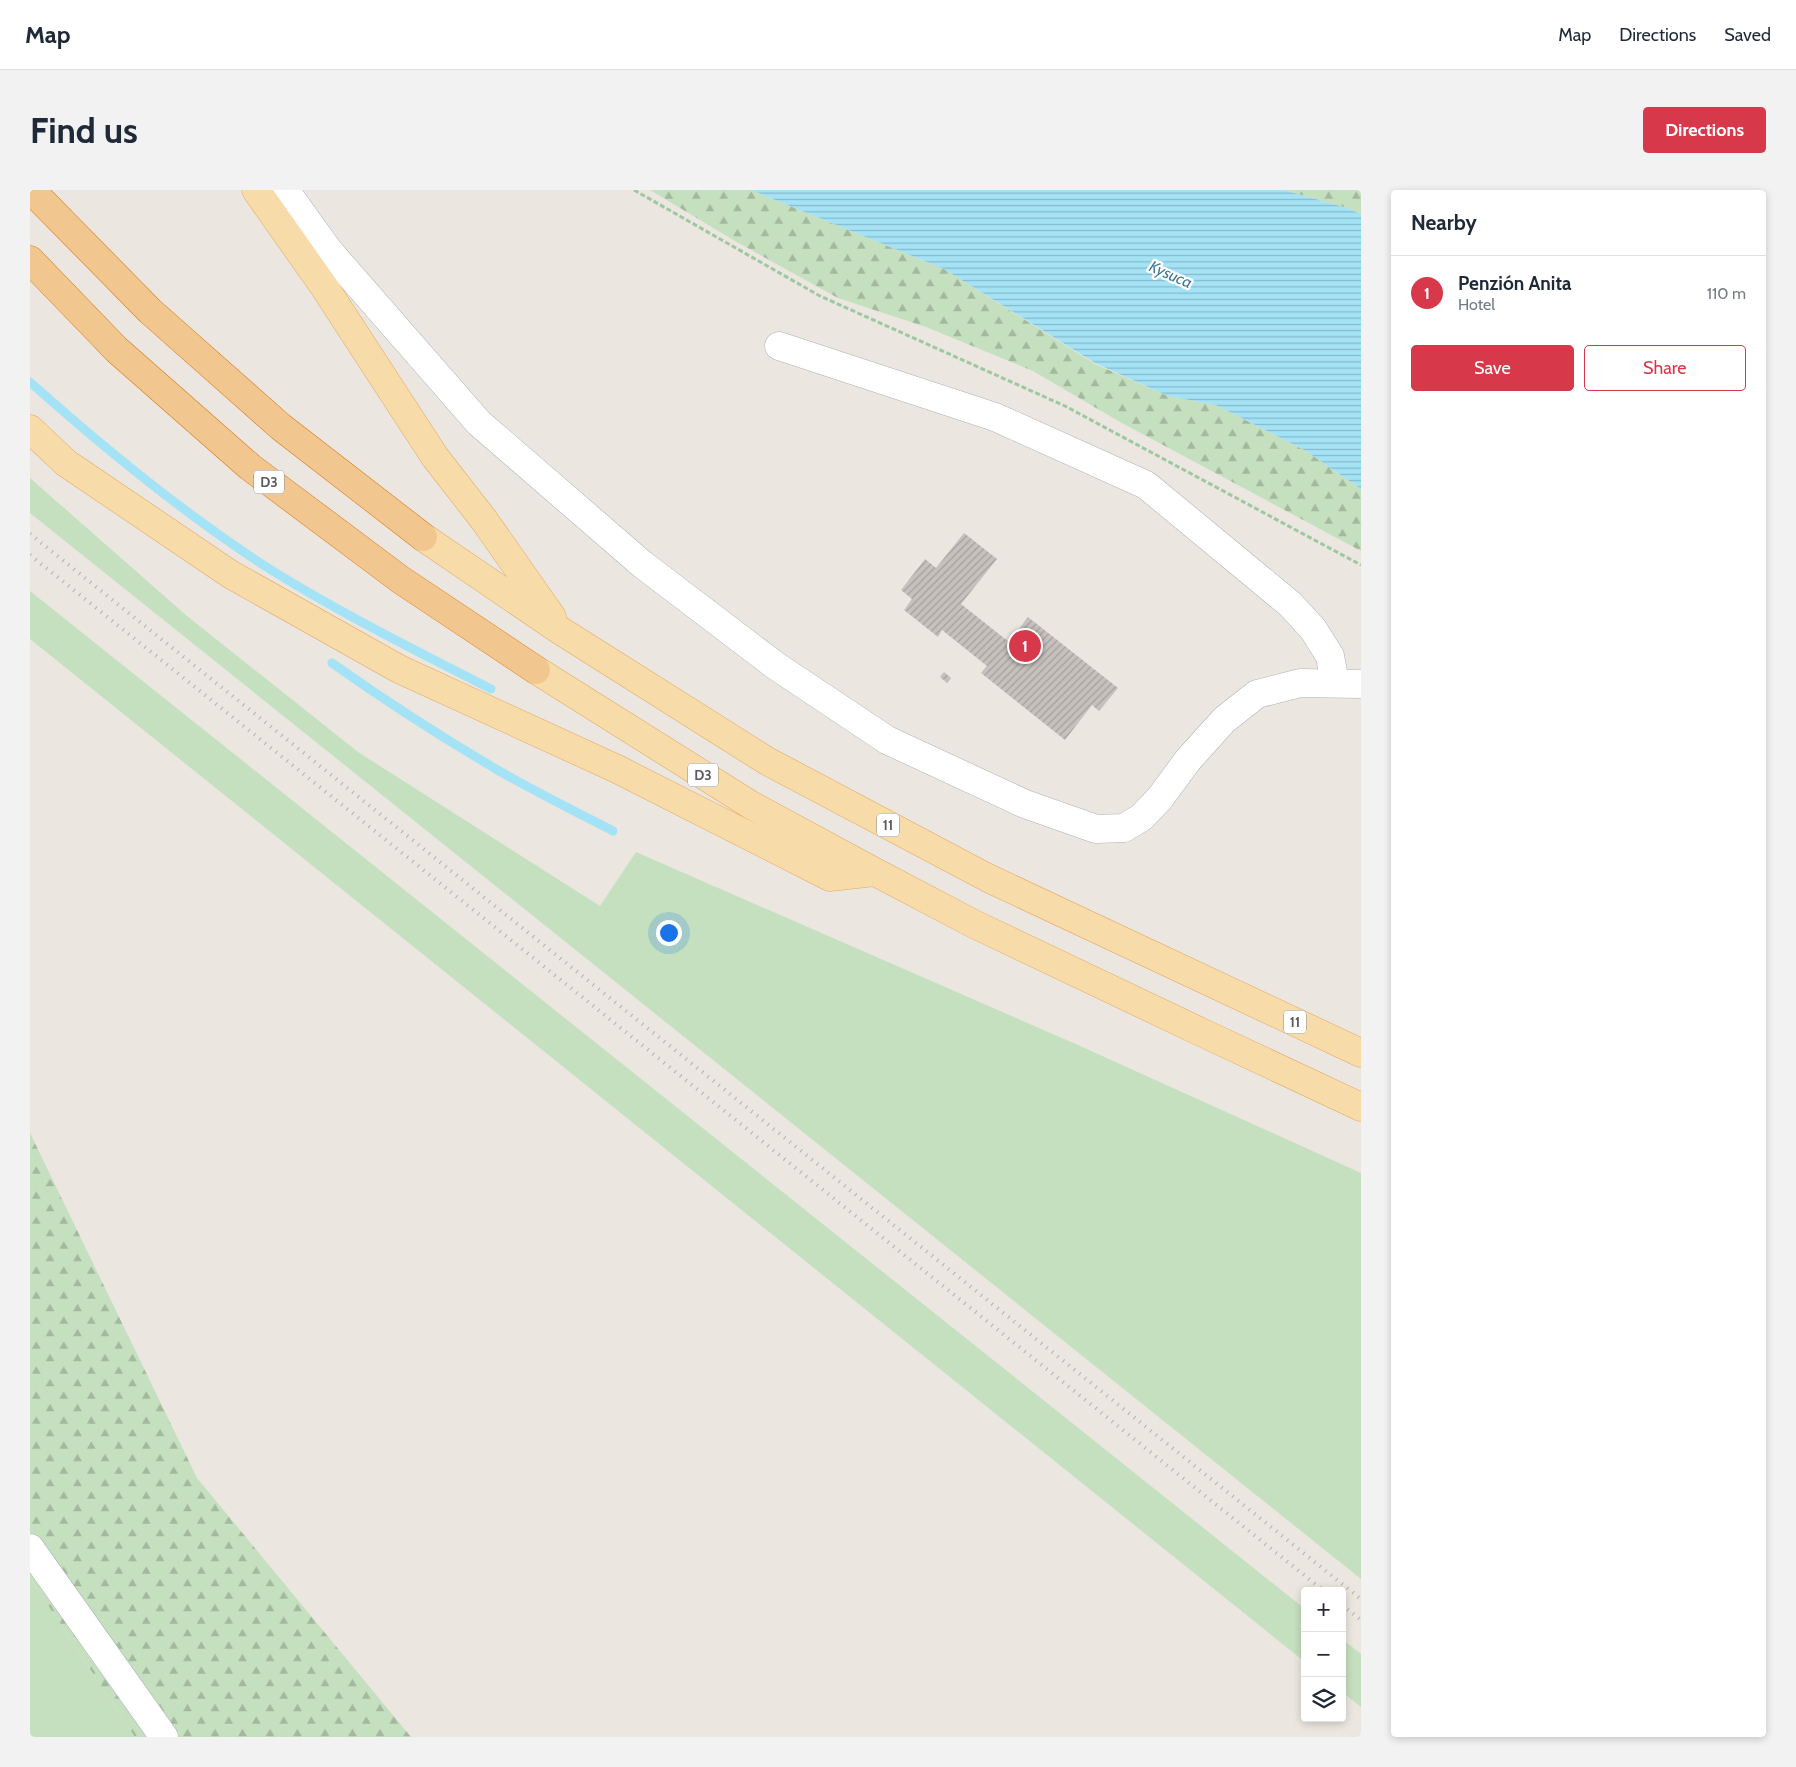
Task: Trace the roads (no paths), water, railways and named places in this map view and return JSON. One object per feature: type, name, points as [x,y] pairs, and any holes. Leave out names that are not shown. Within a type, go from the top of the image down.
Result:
[{"type":"highway","points":[[31,190],[150,310],[273,420],[423,537]]},
{"type":"highway","name":"D3","points":[[30,260],[117,350],[250,467],[401,580],[536,670]]},
{"type":"main road","points":[[256,190],[325,288],[435,457],[484,520],[561,630]]},
{"type":"main road","points":[[30,429],[66,463],[230,574],[400,669],[617,769],[830,877],[875,872],[982,928],[1361,1107]]},
{"type":"main road","points":[[423,537],[561,630]]},
{"type":"main road","name":"11","points":[[561,630],[767,760],[988,878],[1361,1053]]},
{"type":"main road","name":"D3","points":[[536,670],[751,806],[875,872]]},
{"type":"street","points":[[285,190],[328,250],[479,423],[642,564],[776,666],[887,740],[1025,804],[1096,829],[1124,828],[1142,817],[1160,798],[1188,760],[1224,720],[1257,694],[1300,684],[1348,683]]},
{"type":"street","points":[[779,346],[995,417],[1146,485],[1290,604],[1312,629],[1348,683]]},
{"type":"street","points":[[30,1548],[164,1737]]},
{"type":"water","name":"Kysuca","points":[[751,190],[1284,190],[1347,208],[1361,214],[1361,489],[1306,451],[1216,405],[1168,396],[1095,363],[944,269]]},
{"type":"waterway","points":[[30,382],[145,479],[236,547],[295,585],[350,616],[491,689]]},
{"type":"waterway","points":[[332,663],[394,706],[479,759],[613,831]]},
{"type":"railway","points":[[30,534],[1361,1599]]},
{"type":"railway","points":[[30,555],[1319,1587]]},
{"type":"railway","points":[[1346,1608],[1361,1620]]},
{"type":"place","name":"Penzión Anita","points":[[1025,646]]}]
